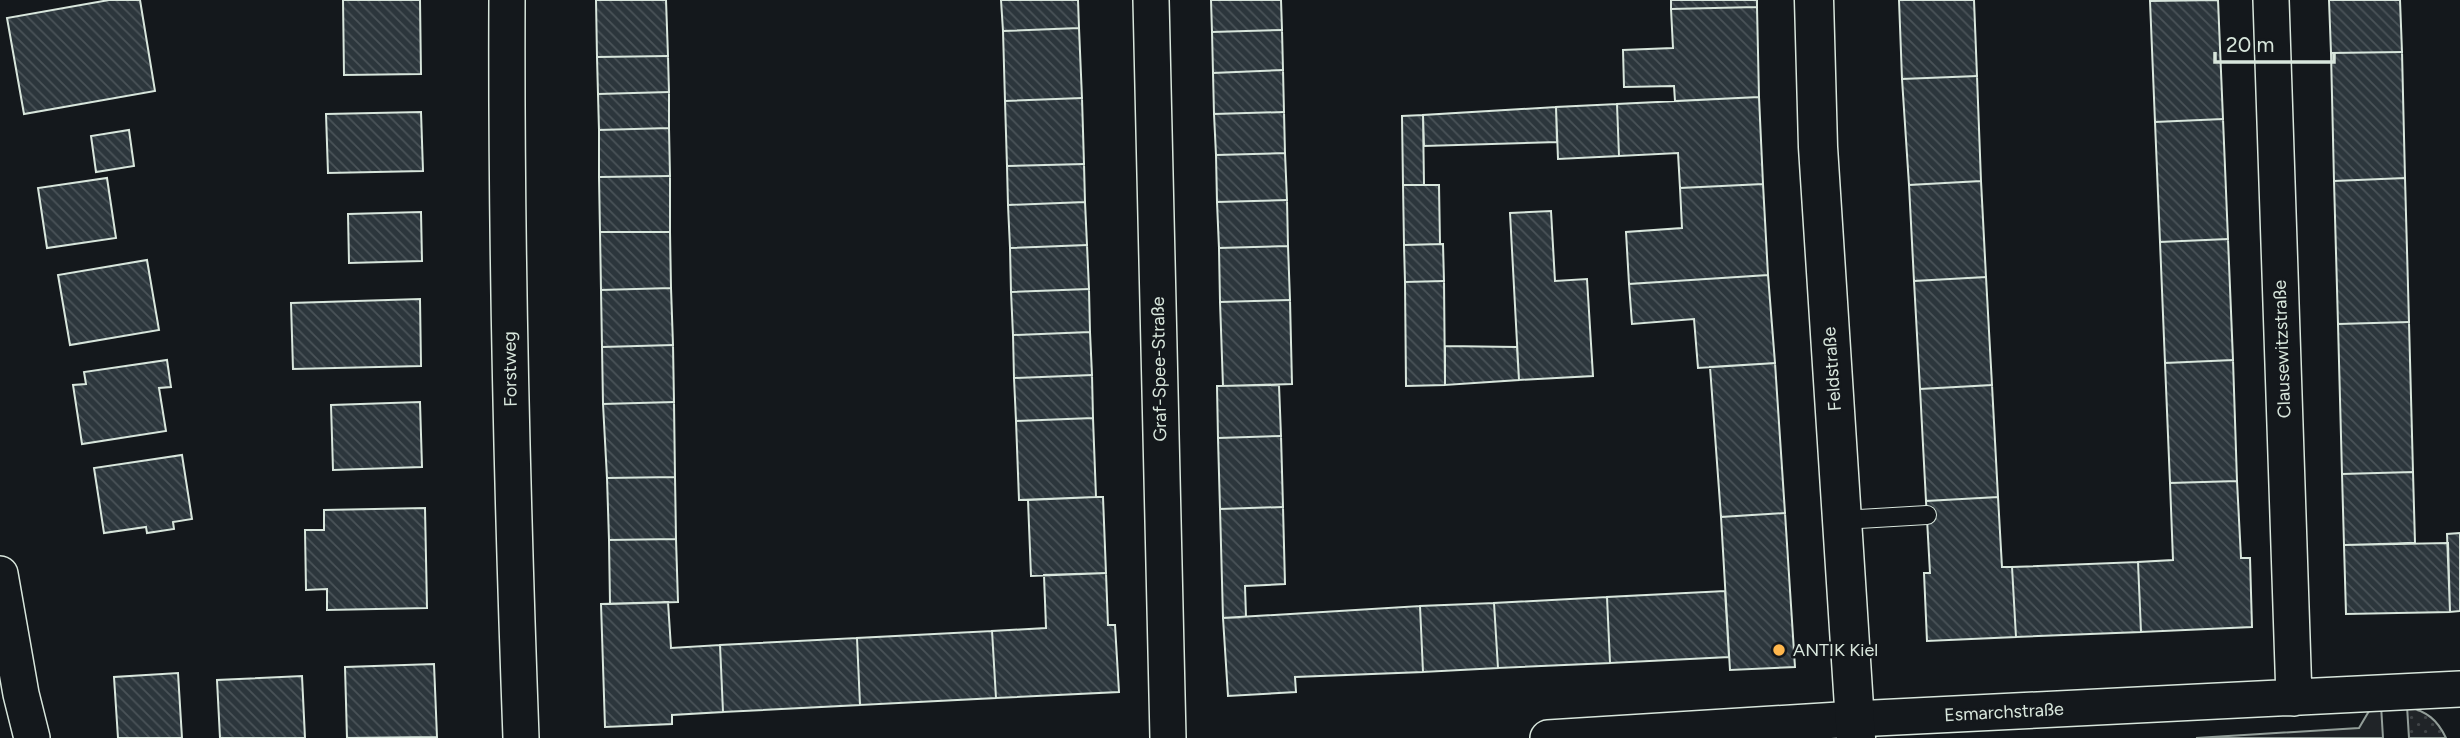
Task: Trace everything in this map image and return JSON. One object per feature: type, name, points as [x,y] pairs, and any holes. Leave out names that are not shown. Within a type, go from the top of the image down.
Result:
[{"type":"street","name":"Forstweg","points":[[508,0],[506,191],[512,495],[521,738]]},
{"type":"street","name":"Graf-Spee-Straße","points":[[1151,0],[1168,738]]},
{"type":"street","name":"Feldstraße","points":[[1814,0],[1818,147],[1856,729]]},
{"type":"street","name":"Clausewitzstraße","points":[[2271,0],[2294,698]]},
{"type":"street","points":[[0,575],[21,694],[32,738]]},
{"type":"street","name":"Esmarchstraße","points":[[1548,738],[1856,729],[2460,689]]},
{"type":"lane","points":[[1842,520],[1927,515]]},
{"type":"shaded area","points":[[2381,705],[2383,738],[2196,738],[2359,728],[2372,706]]},
{"type":"shaded area","points":[[2407,706],[2431,717],[2446,738],[2409,738]]},
{"type":"building","points":[[109,0],[140,0],[155,91],[24,114],[7,18]]},
{"type":"building","points":[[343,0],[420,0],[421,74],[344,75]]},
{"type":"building","points":[[596,0],[666,0],[668,56],[597,57]]},
{"type":"building","points":[[1001,0],[1078,0],[1079,28],[1003,31]]},
{"type":"building","points":[[1211,0],[1281,0],[1282,30],[1212,32]]},
{"type":"building","points":[[1671,0],[1757,0],[1757,7],[1671,9]]},
{"type":"building","points":[[1899,0],[1974,0],[1977,76],[1902,79]]},
{"type":"building","points":[[2218,0],[2223,119],[2155,122],[2150,1]]},
{"type":"building","points":[[2329,0],[2400,0],[2402,52],[2331,53]]},
{"type":"building","points":[[1757,7],[1759,97],[1675,101],[1674,86],[1624,87],[1623,50],[1673,48],[1671,9]]},
{"type":"building","points":[[1079,28],[1082,98],[1005,101],[1003,31]]},
{"type":"building","points":[[1282,30],[1283,70],[1213,73],[1212,32]]},
{"type":"building","points":[[2402,52],[2405,178],[2334,181],[2331,53]]},
{"type":"building","points":[[668,56],[669,92],[598,94],[597,57]]},
{"type":"building","points":[[1283,70],[1284,112],[1214,114],[1213,73]]},
{"type":"building","points":[[1977,76],[1981,181],[1909,185],[1902,79]]},
{"type":"building","points":[[669,92],[669,128],[599,130],[598,94]]},
{"type":"building","points":[[1759,97],[1763,184],[1680,188],[1678,153],[1619,156],[1617,104]]},
{"type":"building","points":[[1082,98],[1084,164],[1007,166],[1005,101]]},
{"type":"building","points":[[1617,104],[1619,156],[1558,159],[1556,107]]},
{"type":"building","points":[[1556,107],[1557,142],[1424,146],[1423,115]]},
{"type":"building","points":[[421,112],[423,171],[328,173],[326,114]]},
{"type":"building","points":[[1284,112],[1285,153],[1216,155],[1214,114]]},
{"type":"building","points":[[1423,115],[1424,185],[1403,185],[1402,116]]},
{"type":"building","points":[[2223,119],[2228,239],[2160,242],[2155,122]]},
{"type":"building","points":[[669,128],[670,176],[599,177],[599,130]]},
{"type":"building","points":[[129,130],[134,166],[96,172],[91,136]]},
{"type":"building","points":[[1285,153],[1287,200],[1217,202],[1216,155]]},
{"type":"building","points":[[1084,164],[1085,202],[1008,205],[1007,166]]},
{"type":"building","points":[[670,176],[670,232],[600,232],[599,177]]},
{"type":"building","points":[[107,178],[116,238],[47,248],[38,188]]},
{"type":"building","points":[[2405,178],[2409,322],[2338,324],[2334,181]]},
{"type":"building","points":[[1981,181],[1986,277],[1914,281],[1909,185]]},
{"type":"building","points":[[1763,184],[1768,275],[1629,284],[1626,232],[1682,228],[1680,188]]},
{"type":"building","points":[[1403,185],[1439,185],[1440,244],[1404,245]]},
{"type":"building","points":[[1287,200],[1288,246],[1219,248],[1217,202]]},
{"type":"building","points":[[1085,202],[1087,245],[1010,248],[1008,205]]},
{"type":"building","points":[[1551,211],[1555,281],[1587,279],[1593,376],[1519,380],[1510,213]]},
{"type":"building","points":[[421,212],[422,261],[349,263],[348,214]]},
{"type":"building","points":[[600,232],[670,232],[671,288],[601,290]]},
{"type":"building","points":[[2228,239],[2233,360],[2165,363],[2160,242]]},
{"type":"building","points":[[1443,244],[1444,281],[1405,282],[1404,245]]},
{"type":"building","points":[[1087,245],[1089,289],[1011,292],[1010,248]]},
{"type":"building","points":[[1288,246],[1290,300],[1220,302],[1219,248]]},
{"type":"building","points":[[147,260],[159,330],[70,345],[58,275]]},
{"type":"building","points":[[1768,275],[1775,363],[1698,368],[1694,319],[1632,324],[1629,284]]},
{"type":"building","points":[[1986,277],[1992,385],[1920,389],[1914,281]]},
{"type":"building","points":[[1444,281],[1445,385],[1406,386],[1405,282]]},
{"type":"building","points":[[671,288],[673,345],[602,347],[601,290]]},
{"type":"building","points":[[1089,289],[1090,332],[1013,335],[1011,292]]},
{"type":"building","points":[[420,299],[421,366],[293,369],[291,303]]},
{"type":"building","points":[[1290,300],[1292,384],[1223,386],[1220,302]]},
{"type":"building","points":[[2409,322],[2413,472],[2342,474],[2338,324]]},
{"type":"building","points":[[1090,332],[1092,375],[1014,378],[1013,335]]},
{"type":"building","points":[[673,345],[674,402],[603,404],[602,347]]},
{"type":"building","points":[[1445,346],[1517,347],[1519,380],[1445,385]]},
{"type":"building","points":[[167,360],[171,387],[159,388],[166,431],[82,444],[73,385],[86,384],[84,372]]},
{"type":"building","points":[[2233,360],[2237,481],[2170,483],[2165,363]]},
{"type":"building","points":[[1775,363],[1785,513],[1721,517],[1710,367]]},
{"type":"building","points":[[1092,375],[1093,418],[1016,421],[1014,378]]},
{"type":"building","points":[[1279,385],[1281,436],[1218,438],[1217,386]]},
{"type":"building","points":[[1992,385],[1998,497],[1926,501],[1920,389]]},
{"type":"building","points":[[420,402],[422,467],[333,470],[331,405]]},
{"type":"building","points":[[674,402],[675,477],[607,478],[603,404]]},
{"type":"building","points":[[1093,418],[1096,497],[1019,500],[1016,421]]},
{"type":"building","points":[[1281,436],[1283,507],[1220,509],[1218,438]]},
{"type":"building","points":[[182,455],[192,519],[173,522],[174,529],[147,533],[146,527],[104,533],[94,468]]},
{"type":"building","points":[[2413,472],[2415,543],[2344,545],[2342,474]]},
{"type":"building","points":[[675,477],[676,539],[609,540],[607,478]]},
{"type":"building","points":[[2237,481],[2241,558],[2250,558],[2252,627],[2141,632],[2138,562],[2173,560],[2170,483]]},
{"type":"building","points":[[1103,497],[1106,573],[1031,576],[1028,500]]},
{"type":"building","points":[[1998,497],[2002,567],[2012,567],[2016,637],[1927,641],[1924,573],[1930,573],[1926,501]]},
{"type":"building","points":[[1283,507],[1285,584],[1245,586],[1246,617],[1223,618],[1220,509]]},
{"type":"building","points":[[425,508],[427,608],[327,610],[327,589],[306,590],[305,530],[324,530],[324,510]]},
{"type":"building","points":[[1785,513],[1795,667],[1730,670],[1721,517]]},
{"type":"building","points":[[2460,533],[2460,611],[2450,612],[2447,534]]},
{"type":"building","points":[[676,539],[678,602],[610,604],[609,540]]},
{"type":"building","points":[[2448,543],[2450,612],[2346,614],[2344,545]]},
{"type":"building","points":[[2138,562],[2141,632],[2016,637],[2012,567]]},
{"type":"building","points":[[1106,573],[1108,625],[1115,625],[1119,692],[996,698],[992,631],[1046,628],[1044,575]]},
{"type":"building","points":[[1725,591],[1729,657],[1610,663],[1607,597]]},
{"type":"building","points":[[1607,597],[1610,663],[1498,668],[1494,603]]},
{"type":"building","points":[[668,602],[671,648],[720,645],[723,712],[672,715],[672,724],[605,727],[601,604]]},
{"type":"building","points":[[1494,603],[1498,668],[1423,672],[1420,606]]},
{"type":"building","points":[[1420,606],[1423,672],[1295,677],[1296,692],[1228,696],[1223,618]]},
{"type":"building","points":[[992,631],[996,698],[860,705],[857,638]]},
{"type":"building","points":[[857,638],[860,705],[723,712],[720,645]]},
{"type":"building","points":[[434,664],[437,737],[347,738],[345,667]]},
{"type":"building","points":[[178,673],[182,738],[118,738],[114,677]]},
{"type":"building","points":[[302,676],[305,738],[220,738],[217,680]]},
{"type":"place","name":"ANTIK Kiel","points":[[1779,650]]}]
